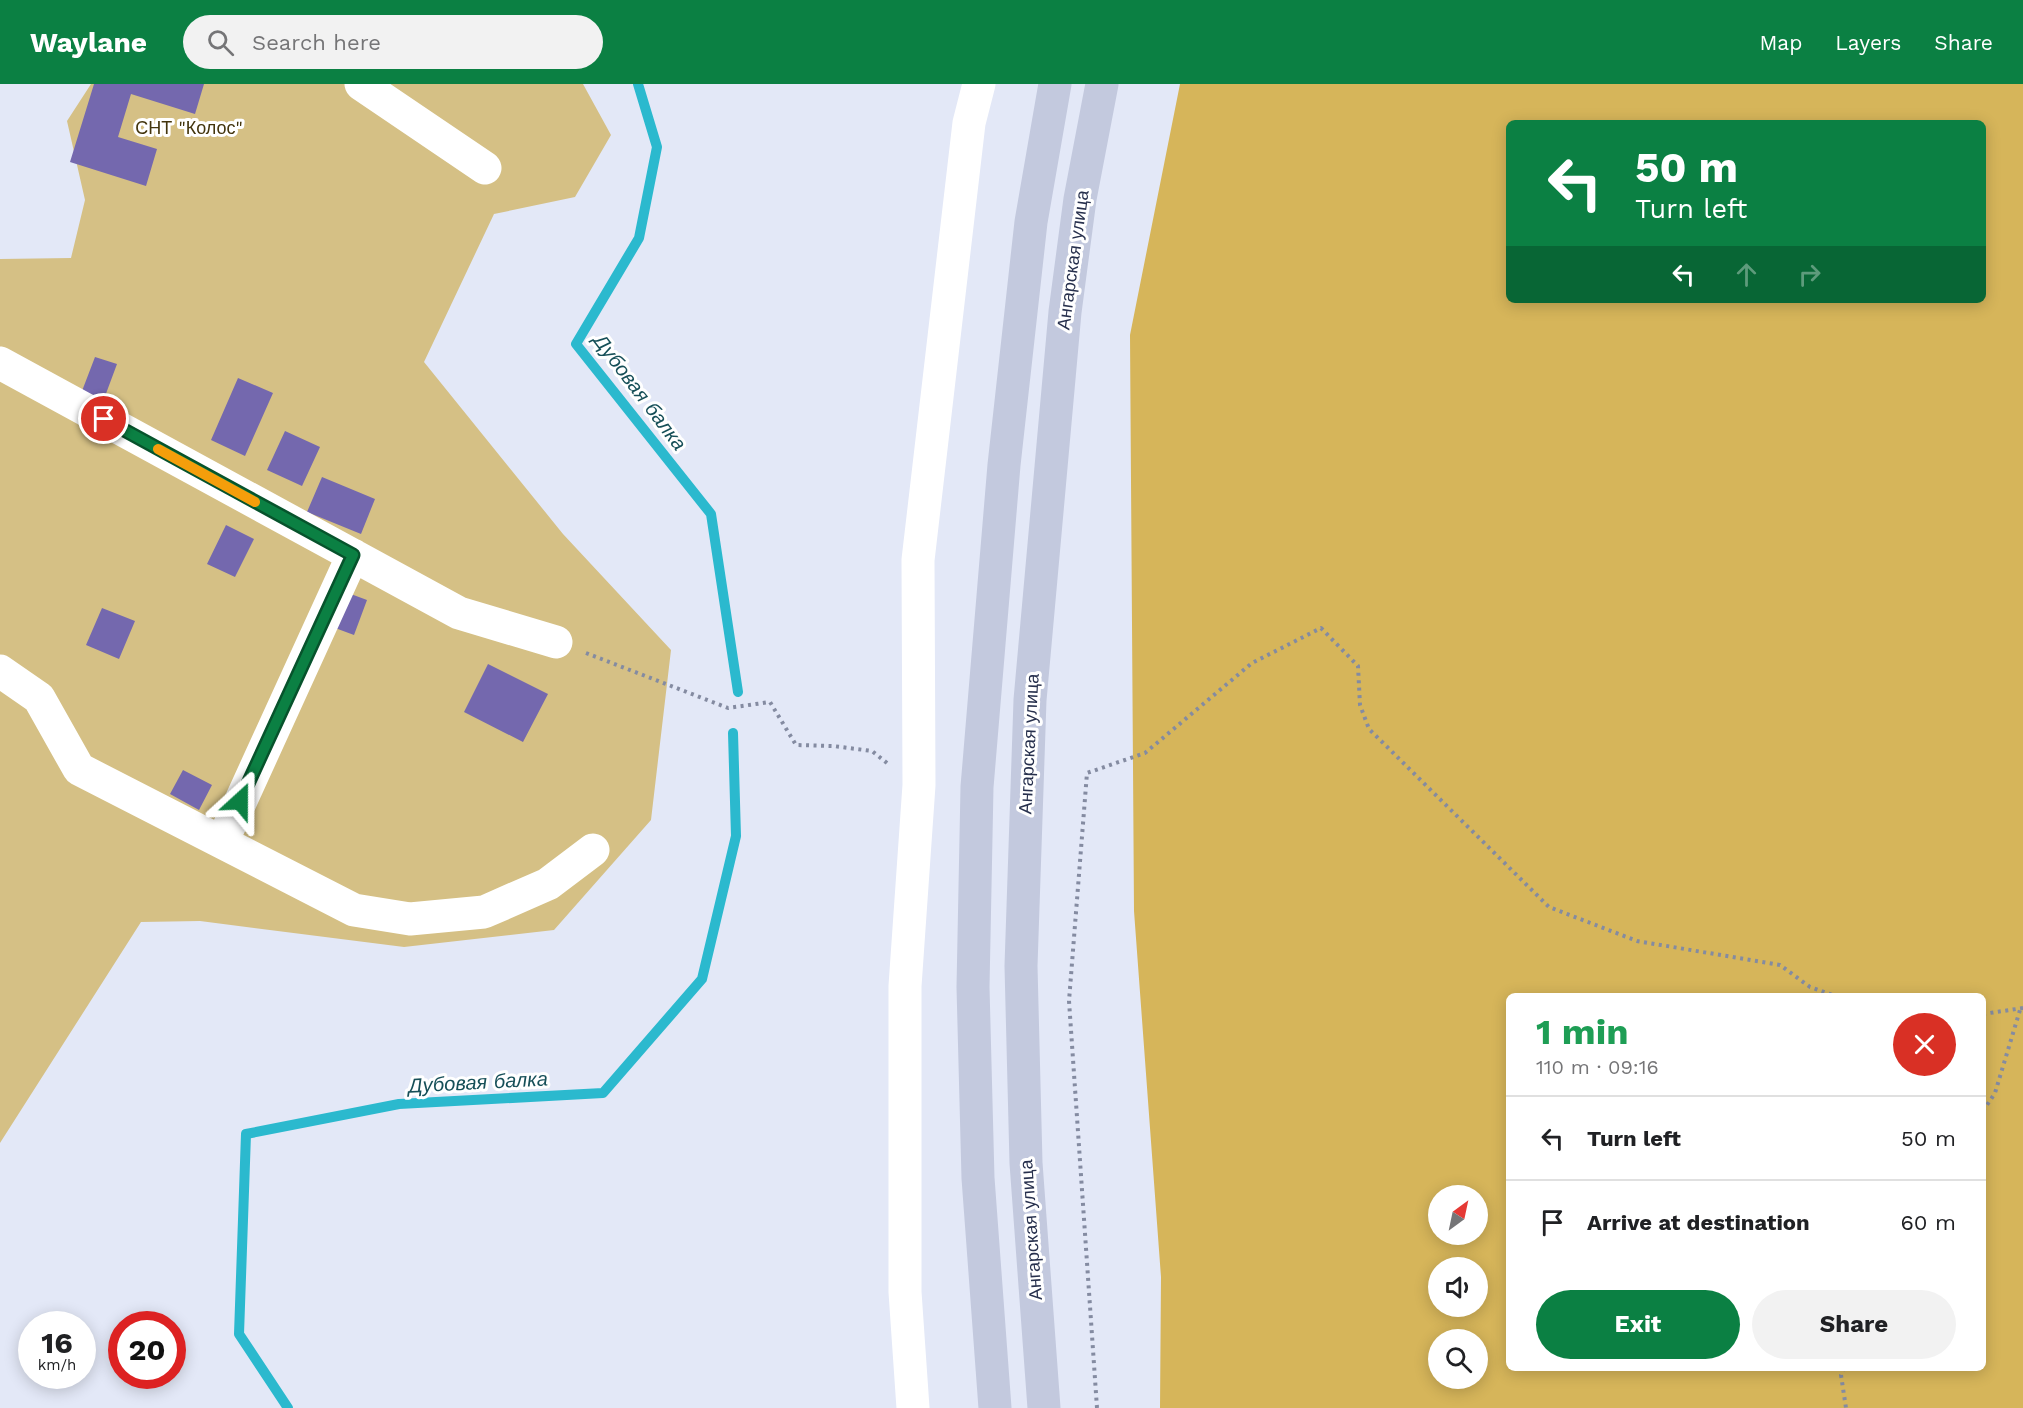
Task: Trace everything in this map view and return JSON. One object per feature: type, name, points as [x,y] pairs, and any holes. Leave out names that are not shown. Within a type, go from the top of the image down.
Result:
[{"type":"main road","points":[[994,1408],[977,1131],[973,987],[977,787],[1006,442],[1031,222],[1055,84]]},
{"type":"main road","name":"Ангарская улица","points":[[1044,1408],[1026,1163],[1022,966],[1030,700],[1065,312],[1080,199],[1102,84]]},
{"type":"street","points":[[361,84],[485,168]]},
{"type":"street","points":[[913,1408],[905,1292],[904,986],[920,785],[918,560],[969,123],[979,84]]},
{"type":"street","points":[[0,363],[459,613],[556,642]]},
{"type":"street","points":[[222,842],[353,555]]},
{"type":"street","points":[[0,671],[39,698],[79,769],[354,910],[410,920],[484,912],[548,884],[593,850]]},
{"type":"path","points":[[1097,1408],[1069,1001],[1087,774],[1145,753],[1252,663],[1321,628],[1358,666],[1360,705],[1369,729],[1549,908],[1637,941],[1779,965],[1810,987],[1827,993]]},
{"type":"path","points":[[556,642],[728,708],[770,702],[796,745],[833,746],[872,751],[906,778],[920,785]]},
{"type":"path","points":[[1986,1014],[2022,1009],[1995,1093],[1986,1106]]},
{"type":"path","points":[[1843,1371],[1841,1375],[1846,1408]]},
{"type":"green space","name":"СНТ \"Колос\"","points":[[91,84],[583,84],[611,135],[575,197],[494,214],[424,362],[563,534],[671,650],[651,820],[554,930],[404,947],[200,921],[141,922],[0,1143],[0,259],[71,258],[85,200],[67,121]]},
{"type":"shaded area","points":[[1180,84],[2023,84],[2023,1408],[1160,1408],[1161,1277],[1134,911],[1130,335]]},
{"type":"building","points":[[94,84],[204,84],[195,114],[131,94],[118,137],[157,149],[146,186],[70,162]]},
{"type":"building","points":[[95,357],[117,364],[104,399],[82,391]]},
{"type":"building","points":[[238,378],[273,393],[245,456],[211,440]]},
{"type":"building","points":[[285,431],[320,447],[302,486],[267,470]]},
{"type":"building","points":[[322,477],[375,499],[361,534],[307,512]]},
{"type":"building","points":[[226,525],[254,539],[235,577],[207,564]]},
{"type":"building","points":[[340,590],[367,600],[354,635],[327,625]]},
{"type":"building","points":[[102,608],[135,621],[119,659],[86,645]]},
{"type":"building","points":[[488,664],[548,694],[523,742],[464,712]]},
{"type":"building","points":[[183,770],[212,785],[199,810],[170,794]]},
{"type":"waterway","name":"Дубовая балка","points":[[638,84],[657,147],[639,238],[576,344],[711,514],[738,692]]},
{"type":"waterway","name":"Дубовая балка","points":[[288,1408],[239,1334],[246,1134],[399,1104],[603,1093],[702,979],[736,836],[733,733]]},
{"type":"slow traffic","points":[[158,449],[255,502]]},
{"type":"route","points":[[104,419],[353,555],[240,801]]}]
